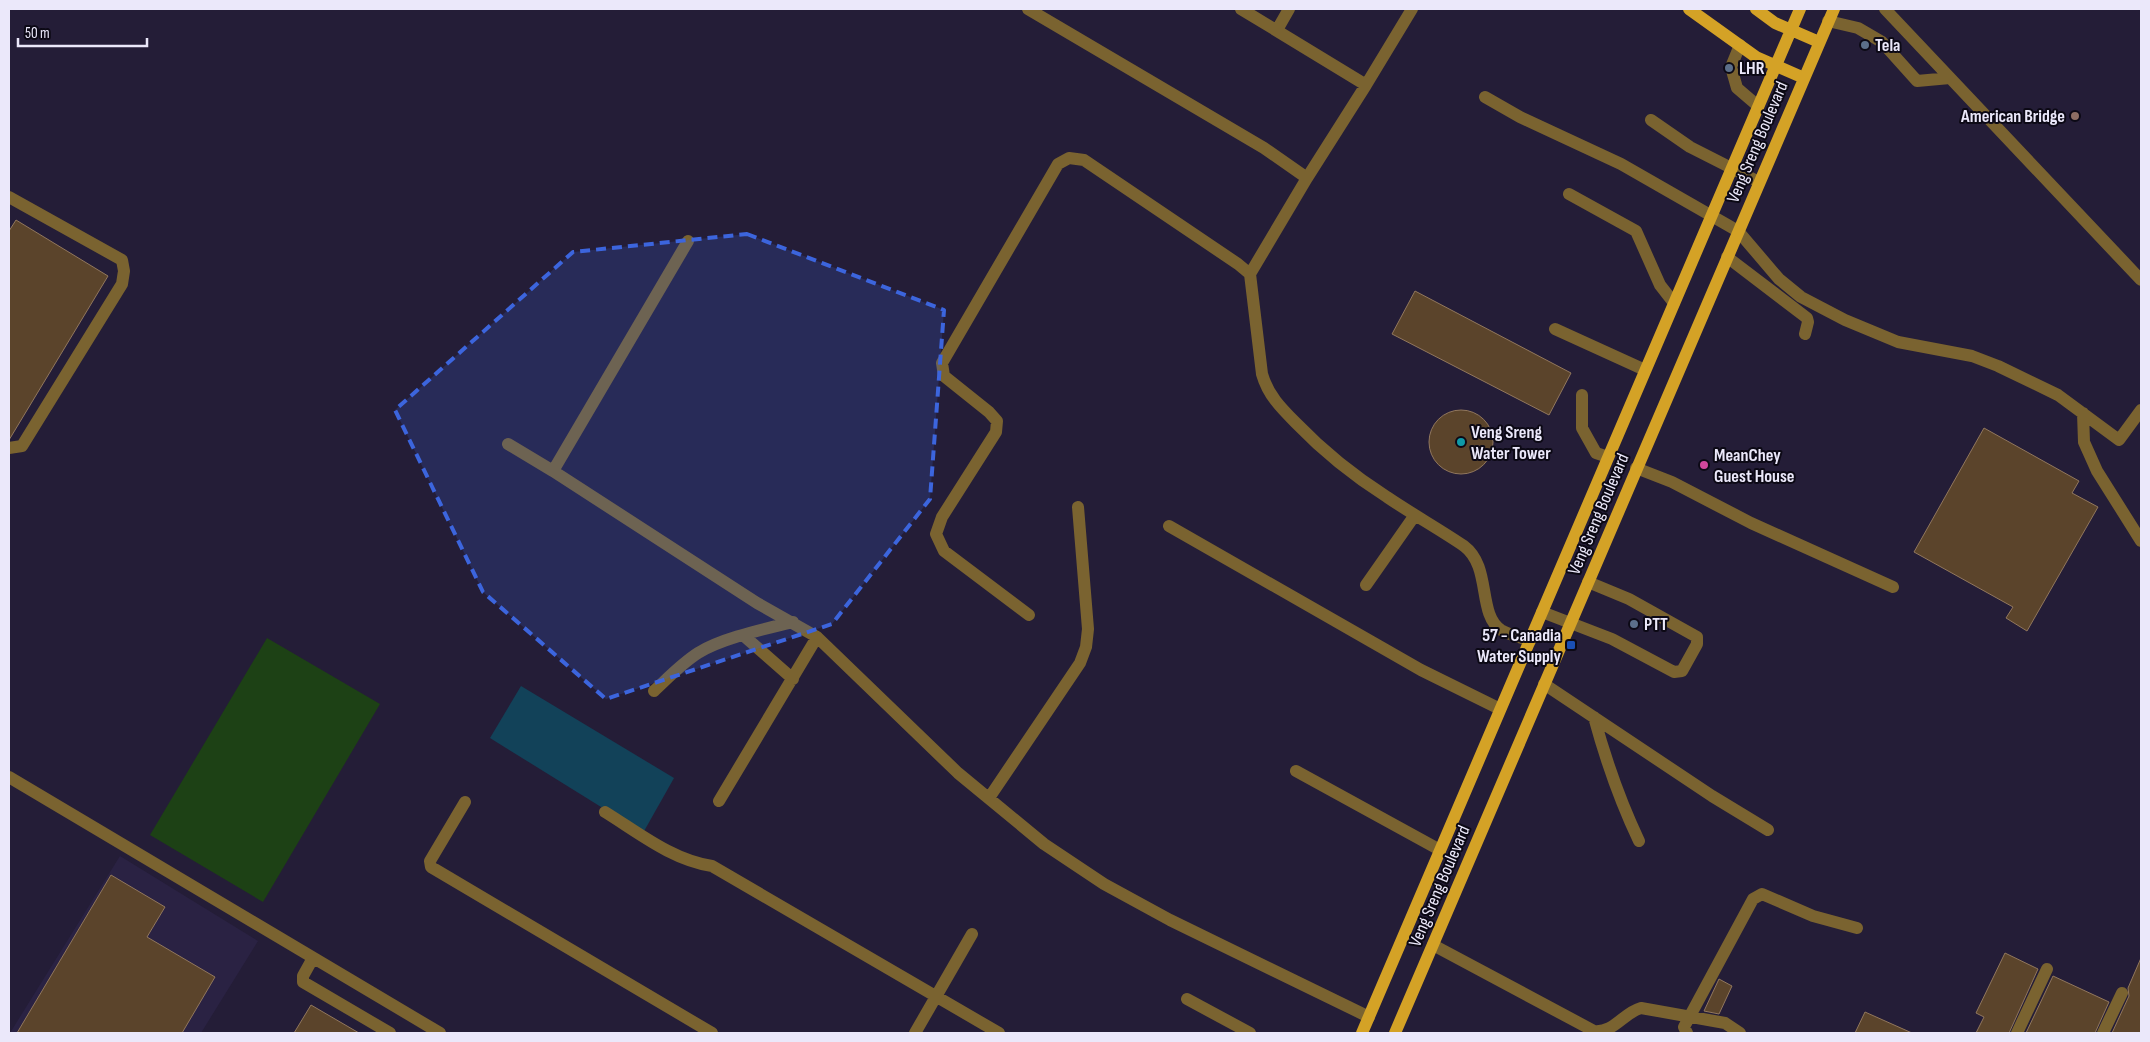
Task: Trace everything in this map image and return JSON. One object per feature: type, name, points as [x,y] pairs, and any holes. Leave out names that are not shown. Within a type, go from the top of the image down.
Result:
[{"type":"main road","points":[[1689,9],[1756,57],[1804,78]]},
{"type":"main road","points":[[1756,9],[1775,23],[1819,42]]},
{"type":"main road","name":"Veng Sreng Boulevard","points":[[1362,1033],[1800,9]]},
{"type":"main road","name":"Veng Sreng Boulevard","points":[[1395,1033],[1834,9]]},
{"type":"street","points":[[1028,9],[1264,148],[1307,178]]},
{"type":"street","points":[[1241,9],[1366,85]]},
{"type":"street","points":[[1277,30],[1289,9]]},
{"type":"street","points":[[1412,9],[1250,274],[1262,374],[1266,387],[1273,399],[1317,445],[1385,496],[1466,548],[1477,560],[1492,620],[1501,630],[1530,641]]},
{"type":"street","points":[[1884,9],[2141,280]]},
{"type":"street","points":[[1828,21],[1858,28],[1882,42],[1917,81],[1950,78]]},
{"type":"street","points":[[1740,45],[1731,67],[1737,88],[1758,106]]},
{"type":"street","points":[[1485,97],[1520,117],[1621,164],[1738,231],[1779,279],[1801,297],[1845,320],[1898,342],[1972,356],[1998,366],[2058,395],[2119,440],[2141,410]]},
{"type":"street","points":[[1651,120],[1690,147],[1759,182]]},
{"type":"street","points":[[1029,615],[944,552],[936,534],[942,517],[996,432],[997,421],[990,412],[944,376],[942,363],[1058,164],[1069,158],[1084,160],[1250,274]]},
{"type":"street","points":[[1569,194],[1636,231],[1660,285],[1674,303]]},
{"type":"street","points":[[9,448],[22,446],[122,284],[124,271],[122,260],[11,202]]},
{"type":"street","points":[[553,471],[688,241]]},
{"type":"street","points":[[1727,257],[1807,318],[1805,334]]},
{"type":"street","points":[[1556,329],[1645,370]]},
{"type":"street","points":[[1582,395],[1582,428],[1596,453],[1608,457]]},
{"type":"street","points":[[2083,414],[2084,442],[2097,471],[2141,541]]},
{"type":"street","points":[[508,444],[757,603],[817,637],[958,773],[1044,844],[1104,884],[1170,920],[1369,1017]]},
{"type":"street","points":[[1636,468],[1672,482],[1750,523],[1893,587]]},
{"type":"street","points":[[989,798],[1080,663],[1086,647],[1088,629],[1078,507]]},
{"type":"street","points":[[1366,585],[1395,541],[1415,516]]},
{"type":"street","points":[[1168,526],[1421,670],[1500,709]]},
{"type":"street","points":[[1542,612],[1612,639],[1678,672],[1682,671],[1697,644],[1697,637],[1629,599],[1588,582]]},
{"type":"street","points":[[654,691],[677,668],[699,652],[724,641],[793,622]]},
{"type":"street","points":[[744,636],[793,679]]},
{"type":"street","points":[[719,801],[817,637]]},
{"type":"street","points":[[1544,684],[1712,796],[1768,830]]},
{"type":"street","points":[[1594,717],[1620,800],[1639,841]]},
{"type":"street","points":[[1296,771],[1440,850]]},
{"type":"street","points":[[9,777],[440,1033]]},
{"type":"street","points":[[465,802],[430,861],[431,867],[712,1033]]},
{"type":"street","points":[[605,812],[684,860],[712,866],[999,1033]]},
{"type":"street","points":[[1687,1033],[1683,1028],[1756,896],[1762,894],[1813,916],[1857,928]]},
{"type":"street","points":[[915,1033],[972,934]]},
{"type":"street","points":[[1433,945],[1594,1031],[1600,1032],[1611,1028],[1632,1010],[1641,1008],[1690,1015],[1725,1023],[1740,1033]]},
{"type":"street","points":[[312,958],[303,976],[303,982],[390,1033]]},
{"type":"street","points":[[2017,1033],[2047,969]]},
{"type":"street","points":[[2103,1033],[2122,993]]},
{"type":"street","points":[[1187,999],[1250,1033]]},
{"type":"highlighted area","points":[[747,234],[944,310],[930,499],[832,624],[606,699],[483,592],[395,410],[573,252]]},
{"type":"shaded area","points":[[120,856],[258,941],[201,1033],[10,1033]]},
{"type":"green space","points":[[267,638],[380,704],[263,902],[150,835]]},
{"type":"water","points":[[521,686],[674,778],[643,833],[490,738]]},
{"type":"building","points":[[16,220],[108,276],[9,440],[9,231]]},
{"type":"building","points":[[1415,291],[1571,373],[1549,415],[1392,334]]},
{"type":"building","name":"Veng Sreng Water Tower","points":[[1455,410],[1467,410],[1484,419],[1491,430],[1493,442],[1491,454],[1484,465],[1467,474],[1455,474],[1443,469],[1434,460],[1429,448],[1429,436],[1434,424],[1443,415]]},
{"type":"building","points":[[1984,428],[2079,481],[2072,493],[2098,507],[2027,631],[2006,618],[2013,607],[1914,552]]},
{"type":"building","points":[[111,875],[165,907],[147,937],[215,977],[182,1033],[17,1033]]},
{"type":"building","points":[[2005,953],[2038,969],[2009,1033],[1976,1033],[1984,1017],[1976,1013]]},
{"type":"building","points":[[2141,958],[2141,1033],[2112,1033],[2129,996],[2128,988]]},
{"type":"building","points":[[2053,976],[2109,1002],[2095,1033],[2026,1033]]},
{"type":"building","points":[[1719,979],[1732,986],[1719,1014],[1704,1011]]},
{"type":"building","points":[[311,1005],[359,1033],[294,1033]]},
{"type":"building","points":[[1865,1012],[1912,1033],[1855,1033]]},
{"type":"place","name":"Tela","points":[[1865,45]]},
{"type":"place","name":"LHR","points":[[1729,68]]},
{"type":"place","name":"American Bridge","points":[[2075,116]]},
{"type":"place","name":"Veng Sreng Water Tower","points":[[1461,442]]},
{"type":"place","name":"MeanChey Guest House","points":[[1704,465]]},
{"type":"place","name":"PTT","points":[[1634,624]]},
{"type":"place","name":"57 - Canadia Water Supply","points":[[1571,645]]}]
